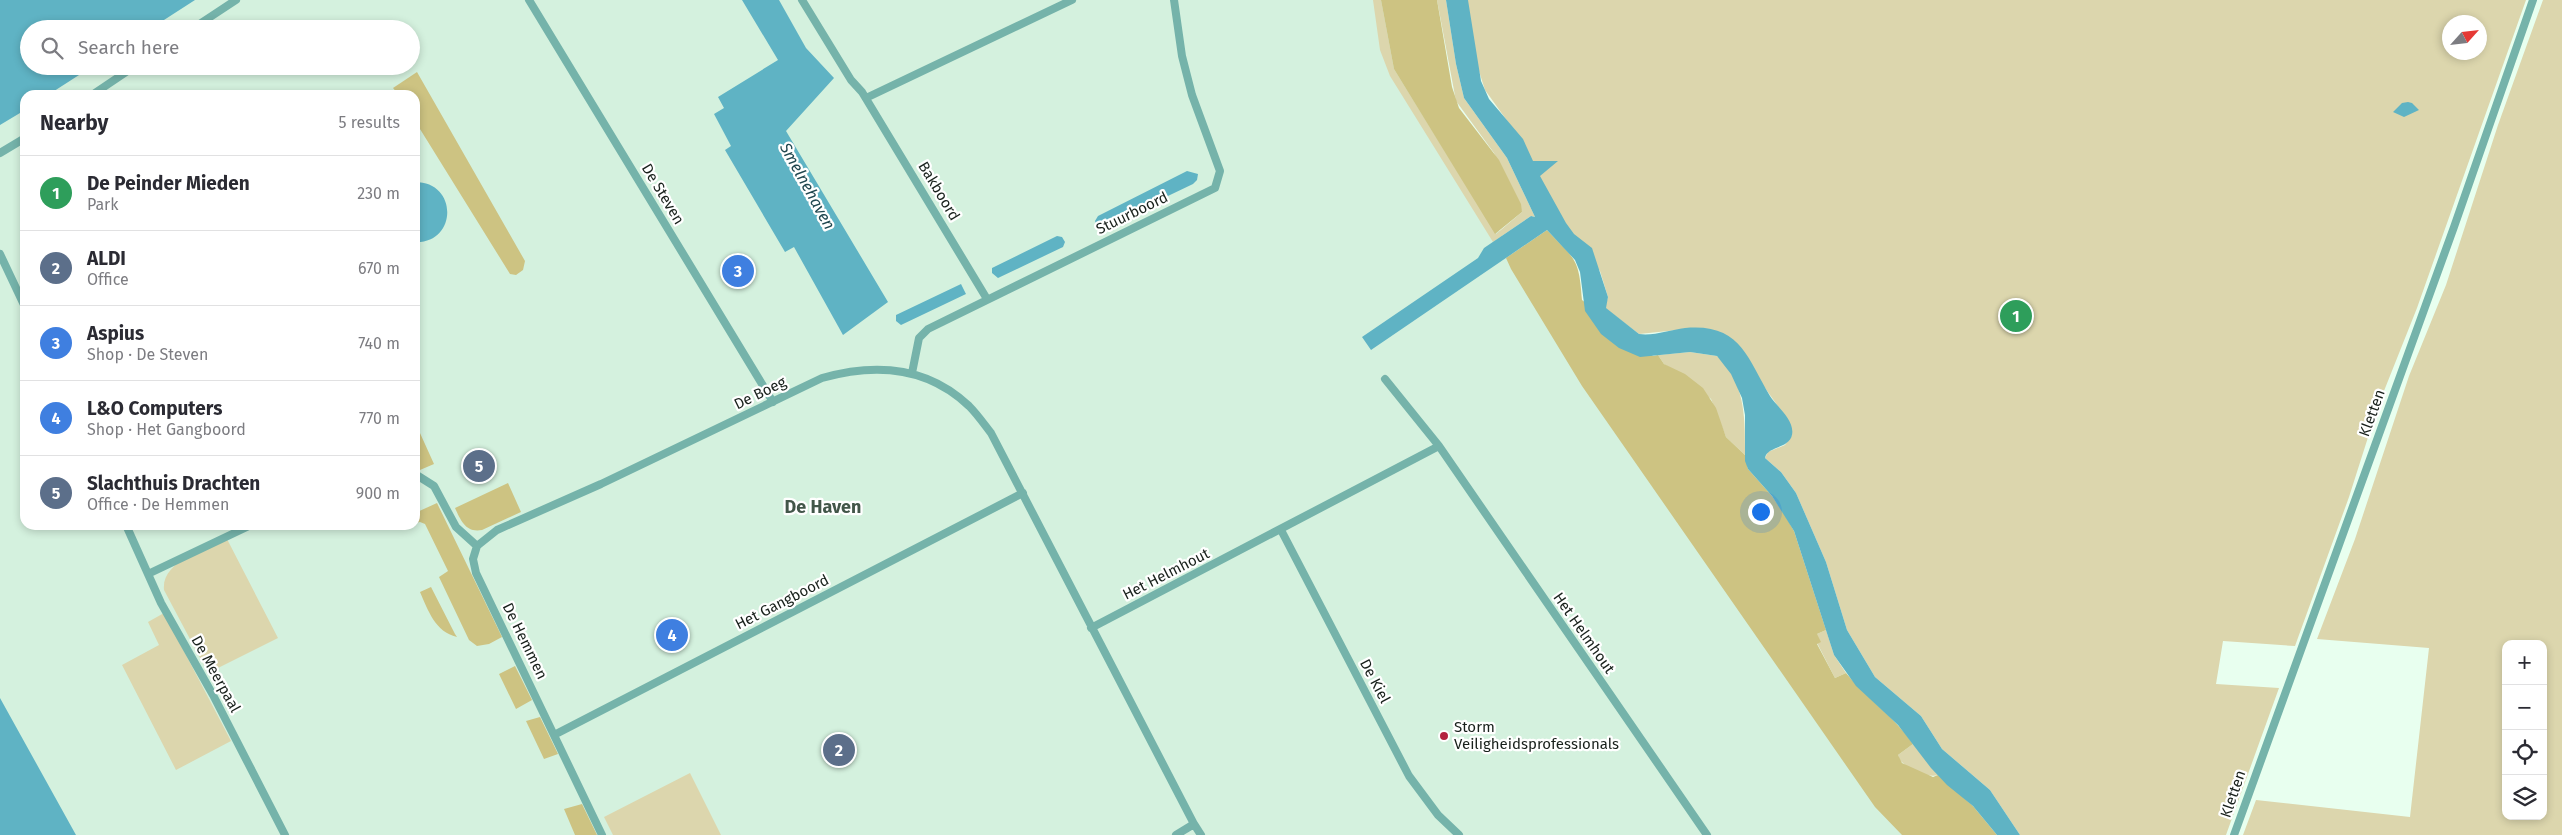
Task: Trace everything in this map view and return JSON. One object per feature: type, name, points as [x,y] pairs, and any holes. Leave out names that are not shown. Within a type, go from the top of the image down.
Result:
[{"type":"street","points":[[206,20],[236,0]]},
{"type":"street","name":"De Steven","points":[[529,0],[773,402]]},
{"type":"street","name":"Bakboord","points":[[802,0],[851,80],[866,98],[987,299]]},
{"type":"street","points":[[866,98],[1072,0]]},
{"type":"street","name":"Stuurboord","points":[[912,373],[919,338],[928,330],[987,299],[1215,188],[1220,171],[1192,95],[1182,56],[1174,0]]},
{"type":"street","name":"Kletten","points":[[2234,835],[2454,227],[2533,0]]},
{"type":"street","points":[[99,90],[122,75]]},
{"type":"street","points":[[0,153],[20,141]]},
{"type":"street","points":[[0,254],[20,296]]},
{"type":"street","name":"De Boeg","points":[[477,546],[497,530],[601,484],[822,378],[850,370],[882,369],[912,373],[942,386],[969,406],[991,433],[1023,493]]},
{"type":"street","name":"Het Helmhout","points":[[1385,379],[1439,446],[1707,835]]},
{"type":"street","name":"Het Helmhout","points":[[1091,628],[1439,446]]},
{"type":"street","points":[[420,477],[434,486],[456,527],[477,546]]},
{"type":"street","points":[[1023,493],[1091,628],[1201,835]]},
{"type":"street","name":"Het Gangboord","points":[[554,735],[1023,493]]},
{"type":"street","name":"De Meerpaal","points":[[128,530],[161,603],[213,695],[285,835]]},
{"type":"street","points":[[148,574],[232,530]]},
{"type":"street","name":"De Kiel","points":[[1281,530],[1409,776],[1438,815],[1459,835]]},
{"type":"street","name":"De Hemmen","points":[[477,546],[473,558],[476,573],[602,835]]},
{"type":"street","points":[[1176,835],[1194,824]]},
{"type":"shaded area","points":[[0,0],[1391,0],[1401,62],[1565,344],[1927,835],[59,835],[0,733]]},
{"type":"shaded area","points":[[1373,0],[1381,0],[1394,69],[1496,234],[1522,212],[1494,153],[1456,101],[1437,0],[1446,0],[1456,64],[1464,98],[1507,158],[1535,217],[1531,216],[1493,242],[1390,76],[1380,50]]},
{"type":"shaded area","points":[[1381,0],[1437,0],[1452,87],[1459,108],[1499,160],[1521,204],[1522,212],[1495,234],[1394,69]]},
{"type":"shaded area","points":[[1464,0],[2526,0],[2417,308],[2378,406],[2349,497],[2295,646],[2223,641],[2216,684],[2279,688],[2226,835],[2020,835],[1990,790],[1942,749],[1921,716],[1875,677],[1847,630],[1826,562],[1796,493],[1781,472],[1765,458],[1768,452],[1785,445],[1792,435],[1780,409],[1765,388],[1697,328],[1639,334],[1605,308],[1608,297],[1600,271],[1574,241],[1508,122],[1485,90],[1472,56]]},
{"type":"shaded area","points":[[2543,0],[2562,0],[2562,835],[2243,835],[2256,800],[2410,817],[2429,648],[2317,639],[2355,539],[2409,376],[2446,285],[2498,125]]},
{"type":"shaded area","points":[[412,75],[419,75],[525,261],[523,270],[516,275],[510,274],[420,129],[420,90],[395,90],[393,88]]},
{"type":"shaded area","points":[[1547,230],[1574,260],[1579,275],[1582,300],[1653,356],[1658,355],[1664,364],[1685,374],[1703,388],[1716,408],[1726,437],[1745,455],[1748,469],[1772,496],[1783,512],[1794,531],[1826,630],[1817,634],[1821,642],[1817,644],[1835,678],[1846,673],[1906,734],[1913,744],[1898,755],[1902,763],[1933,777],[1938,775],[1973,806],[1997,835],[1902,835],[1875,807],[1582,386],[1511,269],[1506,258]]},
{"type":"shaded area","points":[[1690,352],[1717,356],[1727,366],[1734,378],[1739,390],[1744,415],[1745,455],[1726,437],[1711,399],[1664,364],[1658,355]]},
{"type":"shaded area","points":[[420,433],[434,464],[420,470]]},
{"type":"shaded area","points":[[508,483],[521,512],[482,530],[468,528],[455,508]]},
{"type":"shaded area","points":[[437,503],[502,637],[489,644],[477,646],[469,640],[439,577],[448,571],[425,524],[420,522],[420,511]]},
{"type":"shaded area","points":[[227,539],[278,638],[208,673],[164,590],[165,580],[170,571],[186,557]]},
{"type":"shaded area","points":[[431,587],[457,637],[443,630],[429,613],[420,592]]},
{"type":"shaded area","points":[[164,613],[231,741],[176,770],[122,665],[159,645],[148,622]]},
{"type":"shaded area","points":[[1826,630],[1834,655],[1846,673],[1835,678],[1817,643],[1817,634]]},
{"type":"shaded area","points":[[515,666],[532,700],[516,709],[499,674]]},
{"type":"shaded area","points":[[540,717],[558,754],[544,759],[526,721]]},
{"type":"shaded area","points":[[1913,744],[1938,775],[1934,776],[1917,772],[1899,759],[1898,755]]},
{"type":"shaded area","points":[[690,773],[721,835],[613,835],[604,817]]},
{"type":"shaded area","points":[[582,804],[597,835],[575,835],[564,809]]},
{"type":"water","points":[[0,0],[195,0],[164,20],[20,20],[20,75],[79,75],[56,90],[20,90],[20,113],[0,125]]},
{"type":"water","name":"Smelnehaven","points":[[742,0],[779,0],[806,48],[834,78],[786,131],[888,302],[843,335],[794,247],[785,252],[725,150],[731,146],[714,114],[724,108],[718,97],[778,60]]},
{"type":"water","points":[[1446,0],[1468,0],[1481,81],[1489,99],[1523,139],[1533,161],[1558,161],[1540,176],[1566,223],[1574,234],[1592,248],[1608,297],[1606,308],[1639,334],[1656,334],[1685,328],[1704,328],[1718,331],[1730,337],[1748,356],[1770,396],[1785,414],[1792,429],[1790,440],[1770,451],[1765,458],[1781,472],[1796,493],[1826,562],[1847,630],[1875,677],[1921,716],[1942,749],[1990,790],[2020,835],[1997,835],[1973,806],[1947,785],[1931,768],[1898,725],[1856,686],[1834,655],[1794,531],[1772,496],[1748,469],[1745,461],[1745,415],[1742,398],[1731,374],[1717,356],[1690,352],[1640,357],[1619,348],[1601,334],[1585,311],[1580,272],[1575,260],[1547,230],[1371,350],[1362,337],[1478,258],[1484,248],[1531,216],[1535,217],[1507,158],[1464,98],[1456,64]]},
{"type":"water","points":[[2402,103],[2412,103],[2419,110],[2404,117],[2393,112]]},
{"type":"water","points":[[1187,171],[1198,174],[1197,180],[1193,184],[1101,228],[1097,226],[1095,221],[1098,216]]},
{"type":"water","points":[[420,183],[429,185],[439,192],[445,202],[447,213],[445,224],[439,233],[429,240],[420,241]]},
{"type":"water","points":[[1057,236],[1062,237],[1065,242],[1063,247],[998,278],[992,273],[992,268]]},
{"type":"water","points":[[961,284],[966,294],[901,325],[896,321],[896,315]]},
{"type":"water","points":[[0,698],[76,835],[0,835]]},
{"type":"place","name":"Aspius","points":[[738,271]]},
{"type":"place","name":"De Peinder Mieden","points":[[2016,316]]},
{"type":"place","name":"Slachthuis Drachten","points":[[479,466]]},
{"type":"place","name":"L&O Computers","points":[[672,635]]},
{"type":"place","name":"Storm Veiligheidsprofessionals","points":[[1444,736]]},
{"type":"place","name":"ALDI","points":[[839,750]]},
{"type":"district","name":"De Haven","points":[[823,507]]}]
